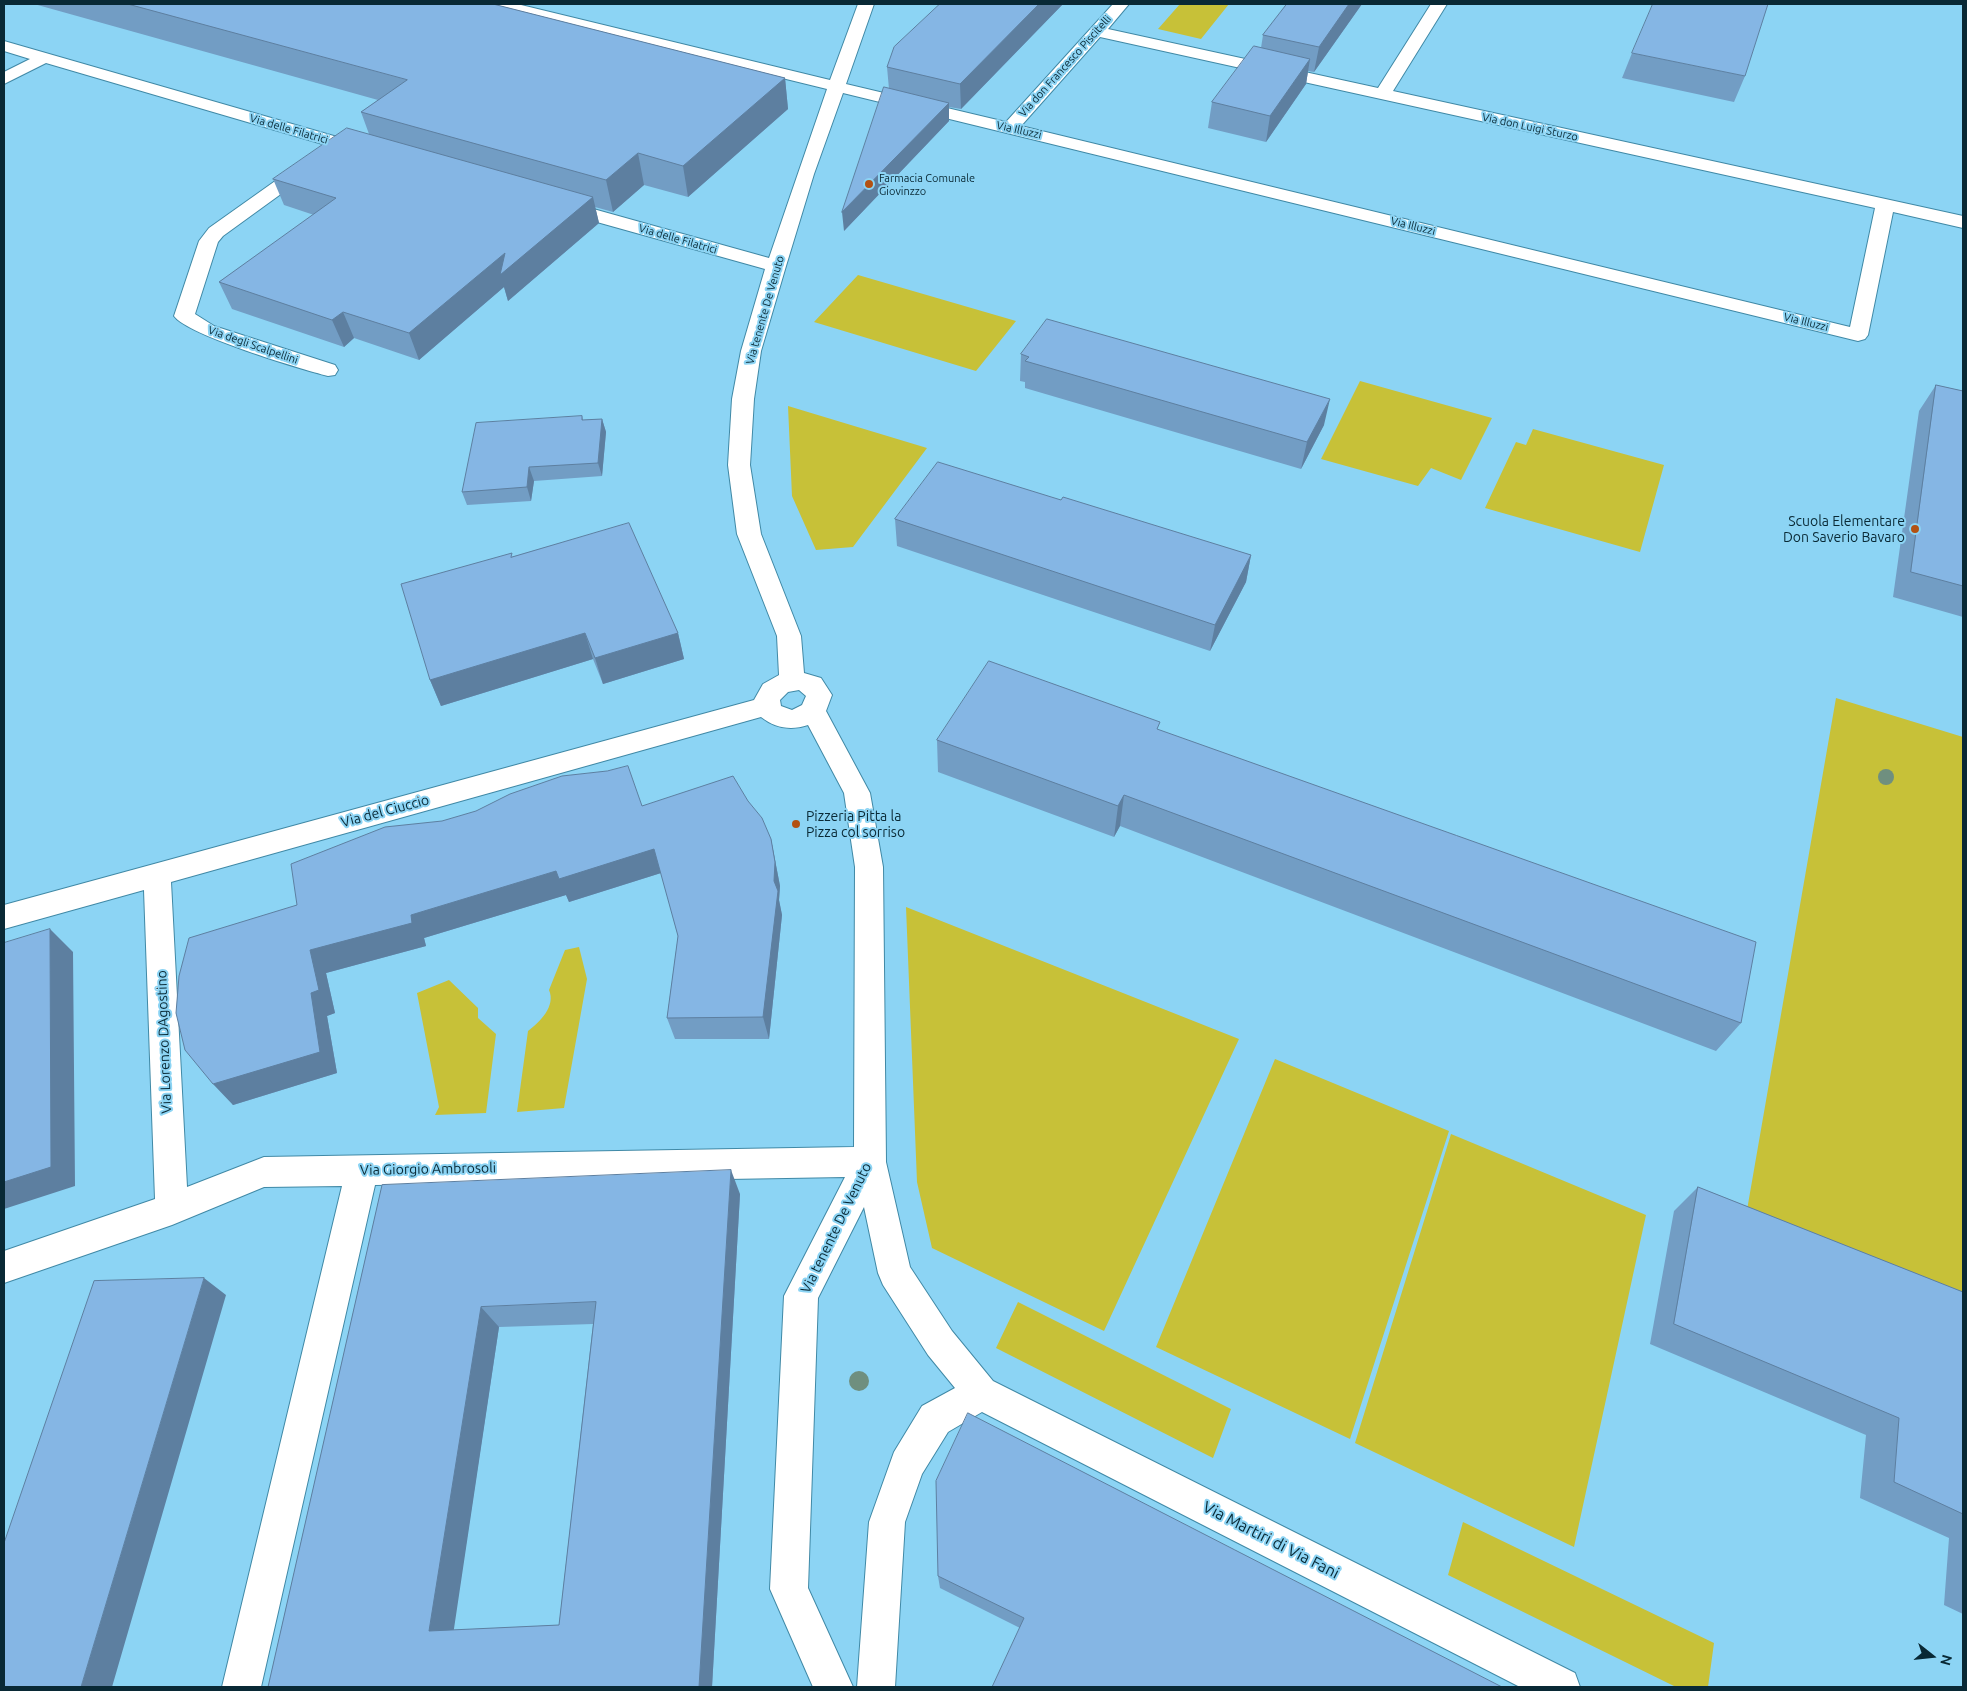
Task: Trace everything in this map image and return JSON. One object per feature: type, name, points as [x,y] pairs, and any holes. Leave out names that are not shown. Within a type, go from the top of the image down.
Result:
[{"type":"street","name":"Via Illuzzi","points":[[498,4],[1858,335],[1886,205]]},
{"type":"street","name":"Via tenente De Venuto","points":[[792,681],[789,636],[749,534],[739,465],[743,399],[751,351],[776,266],[805,174],[838,88],[866,4]]},
{"type":"street","name":"Via don Francesco Piscitelli","points":[[1010,128],[1121,4]]},
{"type":"street","points":[[1382,95],[1439,4]]},
{"type":"street","name":"Via don Luigi Sturzo","points":[[1096,31],[1963,222]]},
{"type":"street","name":"Via delle Filatrici","points":[[4,46],[386,157]]},
{"type":"street","points":[[4,79],[44,58]]},
{"type":"street","name":"Via degli Scalpellini","points":[[328,370],[206,330],[184,316],[208,241],[216,232],[340,144]]},
{"type":"street","name":"Via delle Filatrici","points":[[549,202],[776,266]]},
{"type":"street","points":[[792,681],[806,682],[816,690],[819,700],[814,711],[799,719],[783,719],[770,711],[767,706],[767,700],[772,689],[792,681]]},
{"type":"street","name":"Via del Ciuccio","points":[[4,917],[767,706]]},
{"type":"street","name":"Via tenente De Venuto","points":[[814,711],[857,793],[869,867],[870,1162],[801,1296],[789,1589],[834,1687]]},
{"type":"street","name":"Via Lorenzo DAgostino","points":[[157,874],[172,1210]]},
{"type":"street","points":[[870,1162],[895,1273],[940,1343],[981,1393],[935,1419],[907,1465],[887,1522],[876,1687]]},
{"type":"street","name":"Via Giorgio Ambrosoli","points":[[4,1268],[172,1210],[264,1172],[870,1162]]},
{"type":"street","points":[[241,1687],[362,1170]]},
{"type":"street","name":"Via Martiri di Via Fani","points":[[981,1393],[1561,1687]]},
{"type":"shaded area","points":[[1180,4],[1229,4],[1201,39],[1158,29]]},
{"type":"shaded area","points":[[858,275],[1016,321],[976,371],[814,322]]},
{"type":"shaded area","points":[[1360,381],[1492,418],[1461,480],[1431,468],[1418,486],[1321,459]]},
{"type":"shaded area","points":[[788,406],[927,448],[853,547],[816,550],[792,496]]},
{"type":"shaded area","points":[[1533,429],[1664,465],[1640,552],[1485,508],[1516,442],[1526,445]]},
{"type":"shaded area","points":[[1836,698],[1963,737],[1963,1322],[1743,1233]]},
{"type":"shaded area","points":[[906,907],[1239,1039],[1104,1331],[932,1248],[917,1182]]},
{"type":"shaded area","points":[[579,947],[587,979],[564,1108],[517,1112],[528,1031],[542,1018],[549,1008],[551,996],[549,990],[565,950]]},
{"type":"shaded area","points":[[449,980],[478,1008],[478,1018],[496,1034],[486,1113],[435,1115],[439,1107],[417,993]]},
{"type":"shaded area","points":[[1275,1059],[1449,1131],[1350,1439],[1156,1347]]},
{"type":"shaded area","points":[[1451,1134],[1646,1215],[1574,1547],[1355,1443]]},
{"type":"shaded area","points":[[1018,1302],[1231,1409],[1213,1458],[996,1348]]},
{"type":"shaded area","points":[[1463,1522],[1714,1643],[1708,1687],[1676,1687],[1448,1575]]},
{"type":"building","points":[[128,4],[493,4],[785,78],[683,166],[638,153],[606,180],[361,112],[407,80]]},
{"type":"building","points":[[940,4],[1039,4],[960,84],[887,67],[894,47]]},
{"type":"building","points":[[1287,4],[1349,4],[1319,47],[1263,35]]},
{"type":"building","points":[[1653,4],[1768,4],[1745,76],[1632,53]]},
{"type":"building","points":[[1254,46],[1310,59],[1270,116],[1212,102]]},
{"type":"building","points":[[884,87],[949,103],[842,212]]},
{"type":"building","points":[[347,128],[593,197],[500,275],[505,253],[409,333],[343,312],[332,320],[219,282],[336,198],[273,179]]},
{"type":"building","points":[[1047,319],[1330,399],[1307,442],[1025,361],[1029,357],[1021,354]]},
{"type":"building","points":[[1936,385],[1963,391],[1963,586],[1911,572]]},
{"type":"building","points":[[582,416],[582,420],[602,419],[598,463],[529,467],[527,487],[462,492],[476,423]]},
{"type":"building","points":[[938,462],[1061,500],[1063,497],[1251,555],[1215,625],[895,519]]},
{"type":"building","points":[[629,523],[678,633],[595,658],[585,633],[430,680],[401,584],[512,553],[511,557]]},
{"type":"building","points":[[989,661],[1160,722],[1157,729],[1756,942],[1741,1023],[1124,795],[1118,806],[937,740]]},
{"type":"building","points":[[628,766],[642,806],[733,776],[748,801],[762,818],[771,839],[775,862],[774,881],[778,891],[763,1017],[667,1018],[678,936],[654,849],[559,879],[556,871],[411,915],[412,923],[310,950],[319,990],[311,993],[320,1052],[213,1084],[185,1050],[176,1013],[179,976],[189,938],[297,905],[291,864],[385,827],[442,821],[476,811],[510,794],[562,776],[607,771]]},
{"type":"building","points":[[50,929],[51,1167],[4,1182],[4,943]]},
{"type":"building","points":[[731,1170],[699,1687],[268,1687],[382,1185]],"holes":[[[596,1302],[559,1625],[429,1631],[481,1307]]]},
{"type":"building","points":[[1698,1187],[1963,1292],[1963,1514],[1894,1482],[1899,1418],[1674,1324]]},
{"type":"building","points":[[204,1278],[81,1687],[4,1687],[4,1543],[94,1281]]},
{"type":"building","points":[[968,1413],[1502,1687],[992,1687],[1024,1618],[938,1576],[936,1481]]},
{"type":"place","name":"Farmacia Comunale Giovinzzo","points":[[869,184]]},
{"type":"place","name":"Scuola Elementare Don Saverio Bavaro","points":[[1915,529]]},
{"type":"place","name":"Pizzeria Pitta la Pizza col sorriso","points":[[796,824]]}]
